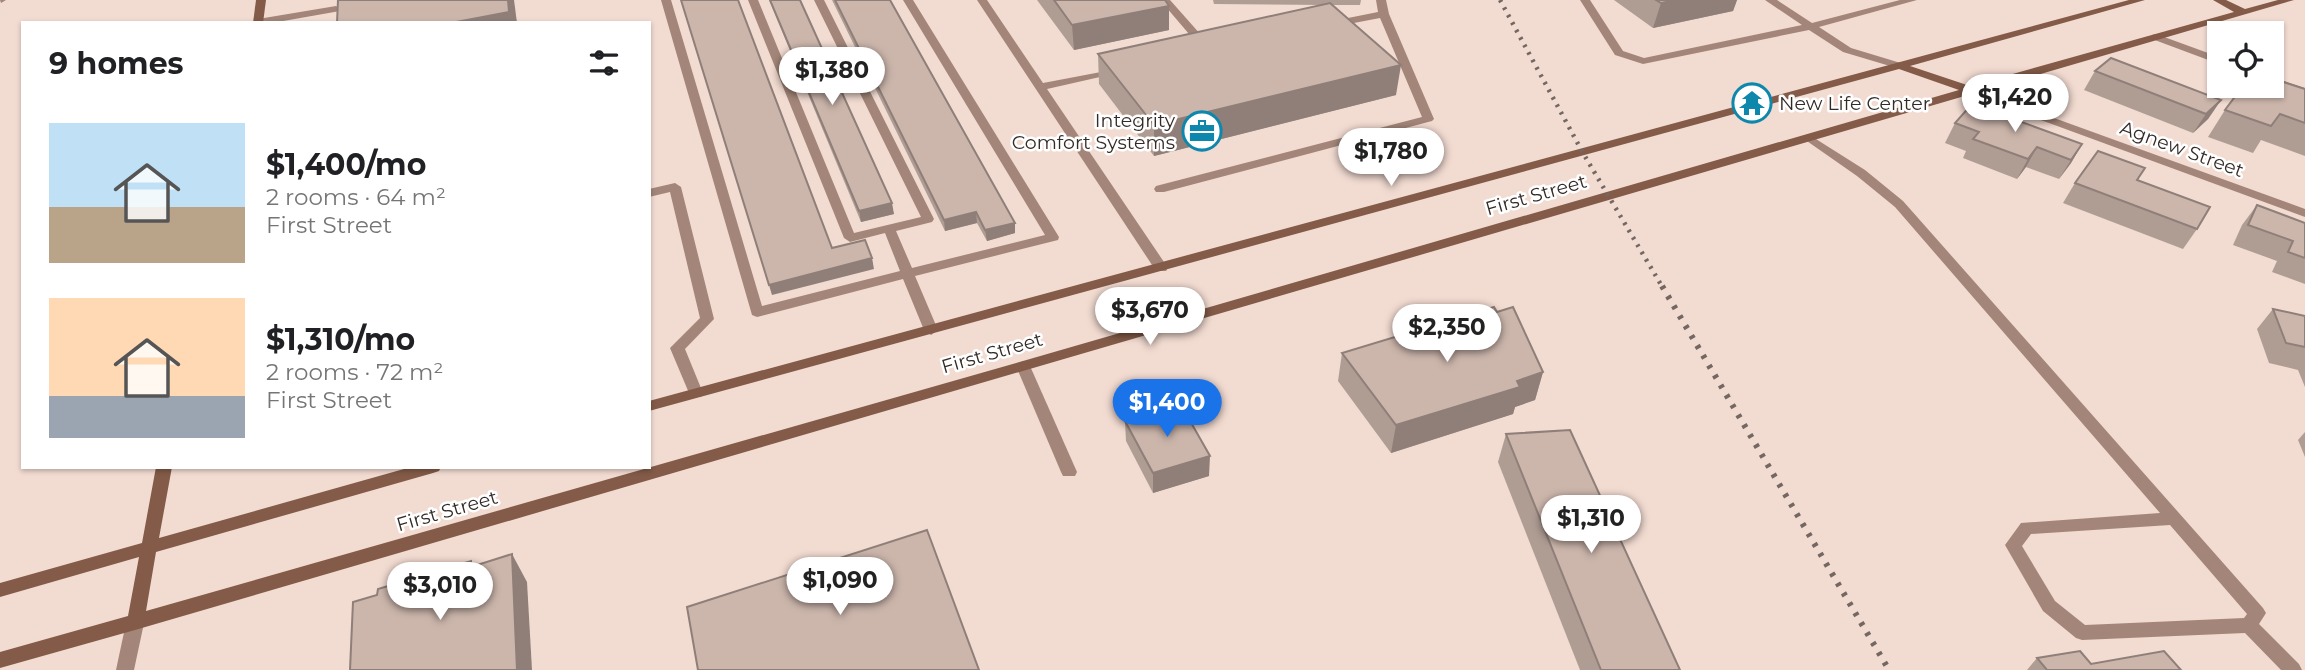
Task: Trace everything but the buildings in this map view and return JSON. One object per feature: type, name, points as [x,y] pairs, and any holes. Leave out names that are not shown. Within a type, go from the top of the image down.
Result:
[{"type":"main road","points":[[258,21],[261,0]]},
{"type":"main road","name":"First Street","points":[[651,405],[2140,0]]},
{"type":"main road","points":[[2218,0],[2242,12],[2289,0]]},
{"type":"main road","name":"First Street","points":[[0,660],[2242,12]]},
{"type":"main road","points":[[1900,66],[1969,90]]},
{"type":"main road","points":[[135,623],[164,469]]},
{"type":"main road","points":[[0,590],[426,469]]},
{"type":"street","points":[[666,0],[757,312],[1053,237],[908,0]]},
{"type":"street","points":[[752,0],[850,238],[928,219],[819,0]]},
{"type":"street","points":[[982,0],[1161,268]]},
{"type":"street","points":[[1165,0],[1209,50]]},
{"type":"street","points":[[1160,189],[1428,119],[1384,14],[1381,0]]},
{"type":"street","points":[[1585,0],[1619,53],[1643,61],[1812,26],[1912,0]]},
{"type":"street","points":[[1770,0],[1847,50],[1900,66]]},
{"type":"street","points":[[264,21],[336,9]]},
{"type":"street","points":[[1317,28],[1384,14]]},
{"type":"street","points":[[2156,37],[2207,56]]},
{"type":"street","points":[[1196,53],[1222,47]]},
{"type":"street","points":[[1040,87],[1131,67]]},
{"type":"street","points":[[2284,84],[2305,92]]},
{"type":"street","name":"Agnew Street","points":[[1969,90],[2305,213]]},
{"type":"street","points":[[1808,137],[1861,173],[1899,204],[2257,612],[2249,625]]},
{"type":"street","points":[[651,193],[675,187],[707,319],[677,348],[696,393]]},
{"type":"street","points":[[889,228],[931,330]]},
{"type":"street","points":[[1023,366],[1069,472]]},
{"type":"street","points":[[2174,517],[2027,528],[2013,545],[2049,606],[2082,633],[2249,625],[2293,670]]},
{"type":"street","points":[[125,670],[135,623]]},
{"type":"railway","points":[[1500,0],[1583,153],[1663,288]]},
{"type":"railway","points":[[1662,286],[1889,670]]},
{"type":"place","name":"New Life Center","points":[[1752,103]]},
{"type":"place","name":"Integrity Comfort Systems","points":[[1202,131]]}]
